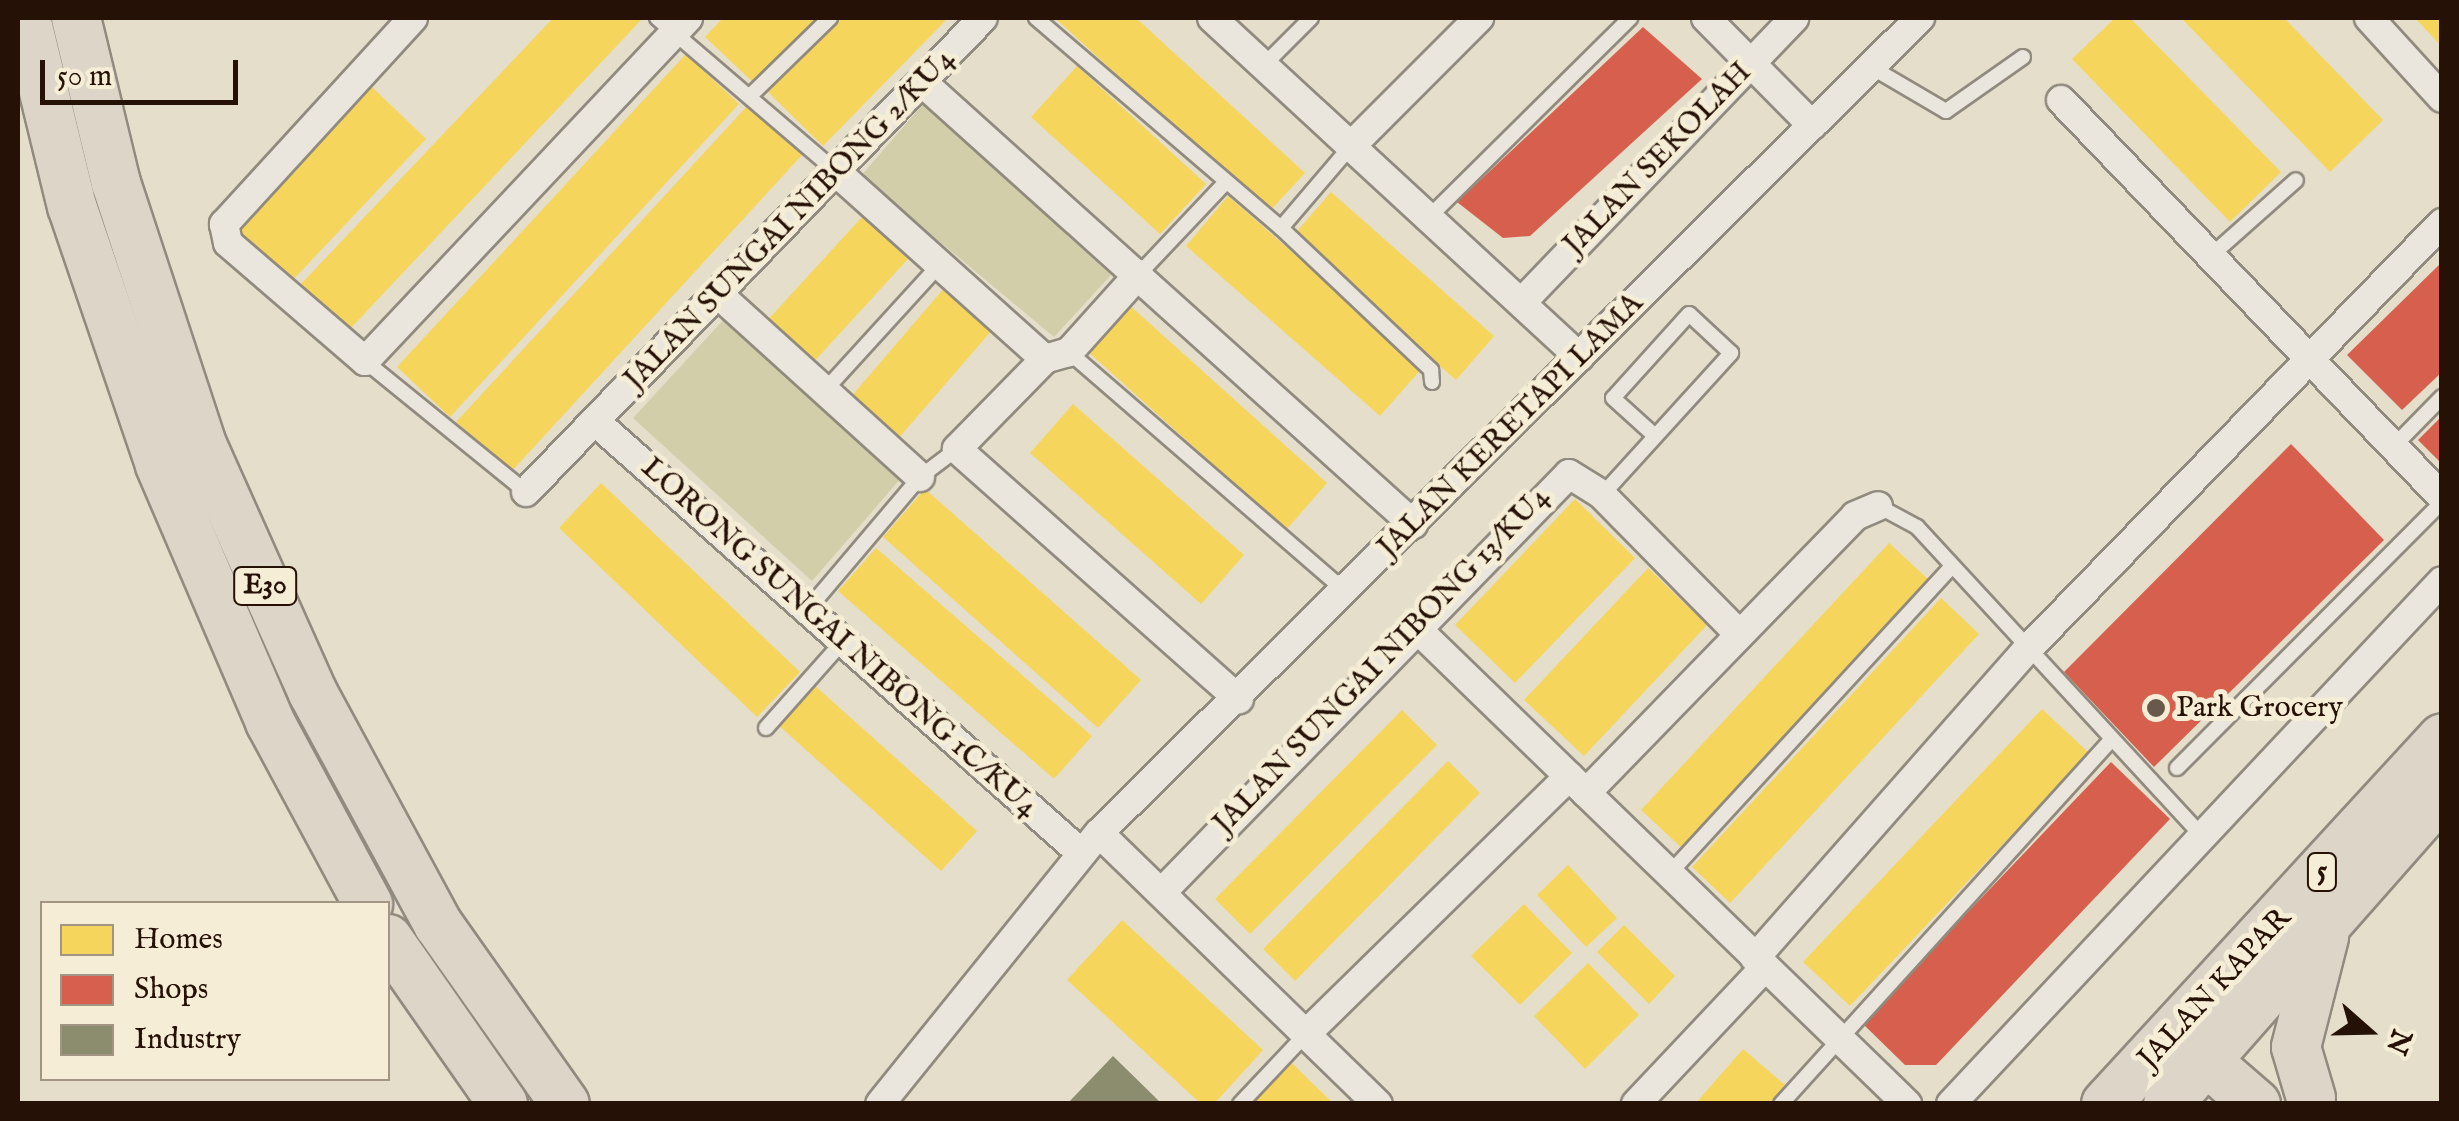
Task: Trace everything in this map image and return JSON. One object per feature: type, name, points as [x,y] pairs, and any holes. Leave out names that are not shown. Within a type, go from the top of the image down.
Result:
[{"type":"highway","name":"E30","points":[[26,18],[72,206],[160,465],[270,722],[366,901]]},
{"type":"highway","name":"E30","points":[[76,18],[116,183],[204,447],[313,693],[438,924],[565,1104]]},
{"type":"highway","name":"JALAN KAPAR","points":[[2168,1104],[2204,1033],[2442,738]]},
{"type":"highway","name":"JALAN KAPAR","points":[[2106,1104],[2204,1033],[2330,918],[2442,793]]},
{"type":"highway","points":[[2314,1100],[2296,1047],[2299,1016],[2330,918]]},
{"type":"highway","points":[[390,942],[503,1104]]},
{"type":"highway","points":[[2204,1033],[2314,1100]]},
{"type":"highway","points":[[2204,1033],[2256,1104]]},
{"type":"street","points":[[413,18],[224,224],[228,243],[365,361],[673,22]]},
{"type":"street","name":"JALAN SUNGAI NIBONG 2/KU4","points":[[526,492],[833,169],[983,18]]},
{"type":"street","points":[[1212,18],[1266,62],[1426,220],[1522,301],[1579,357]]},
{"type":"street","points":[[1352,146],[1478,18]]},
{"type":"street","points":[[1706,18],[1812,125]]},
{"type":"street","name":"JALAN SEKOLAH","points":[[1522,301],[1794,18]]},
{"type":"street","name":"JALAN KERETAPI LAMA","points":[[880,1104],[1090,843],[1240,699],[1920,18]]},
{"type":"street","points":[[2369,18],[2442,98]]},
{"type":"street","points":[[922,82],[1413,524]]},
{"type":"street","points":[[2061,100],[2214,252],[2442,499]]},
{"type":"street","points":[[833,169],[1057,355]]},
{"type":"street","points":[[1636,1104],[2026,652],[2442,223]]},
{"type":"street","points":[[1139,274],[957,449],[1240,699]]},
{"type":"street","points":[[717,293],[920,478]]},
{"type":"street","name":"LORONG SUNGAI NIBONG 1C/KU4","points":[[596,422],[844,640],[1090,843],[1162,892],[1378,1104]]},
{"type":"street","name":"JALAN SUNGAI NIBONG 13/KU4","points":[[1162,892],[1554,481],[1569,474],[1602,495],[1738,634]]},
{"type":"street","points":[[1307,1033],[1738,634],[1855,516],[1878,506]]},
{"type":"street","points":[[1951,1104],[2200,834],[2442,581]]},
{"type":"street","points":[[1414,626],[1906,1104]]},
{"type":"lane","points":[[752,94],[830,18]]},
{"type":"lane","points":[[1036,18],[1224,184],[1281,228],[1431,370],[1432,382]]},
{"type":"lane","points":[[1266,62],[1311,18]]},
{"type":"lane","points":[[1426,220],[1630,18]]},
{"type":"lane","points":[[673,22],[833,169]]},
{"type":"lane","points":[[1870,66],[1946,111],[2023,57]]},
{"type":"lane","points":[[1281,228],[1352,146]]},
{"type":"lane","points":[[2214,252],[2296,180]]},
{"type":"lane","points":[[1139,274],[1224,184]]},
{"type":"lane","points":[[826,389],[942,262]]},
{"type":"lane","points":[[1602,495],[1655,436],[1730,352],[1688,314],[1613,398],[1655,436]]},
{"type":"lane","points":[[1057,355],[1346,592]]},
{"type":"lane","points":[[365,361],[526,492]]},
{"type":"lane","points":[[2393,448],[2442,398]]},
{"type":"lane","points":[[810,608],[920,478],[957,449]]},
{"type":"lane","points":[[2177,768],[2442,499]]},
{"type":"lane","points":[[1878,506],[1917,527],[2026,652],[2200,834]]},
{"type":"lane","points":[[1669,874],[1951,567]]},
{"type":"lane","points":[[766,728],[844,640]]},
{"type":"lane","points":[[1781,1104],[2111,740]]},
{"type":"lane","points":[[1240,1104],[1307,1033]]},
{"type":"shaded area","points":[[923,104],[1111,275],[1054,337],[861,176]]},
{"type":"shaded area","points":[[726,317],[902,477],[812,581],[633,418]]},
{"type":"building: Homes","points":[[553,18],[643,18],[349,330],[301,284]]},
{"type":"building: Homes","points":[[723,18],[820,18],[757,86],[705,37]]},
{"type":"building: Homes","points":[[840,18],[948,18],[823,146],[768,92]]},
{"type":"building: Homes","points":[[1055,18],[1136,18],[1305,173],[1268,213]]},
{"type":"building: Homes","points":[[2115,18],[2130,18],[2281,172],[2230,222],[2072,59]]},
{"type":"building: Homes","points":[[2181,18],[2284,18],[2383,120],[2330,172]]},
{"type":"building: Homes","points":[[2415,18],[2442,18],[2442,47]]},
{"type":"building: Homes","points":[[686,54],[739,104],[450,417],[397,367]]},
{"type":"building: Homes","points":[[1077,66],[1206,184],[1160,234],[1031,117]]},
{"type":"building: Homes","points":[[371,86],[426,139],[290,283],[234,230]]},
{"type":"building: Homes","points":[[748,105],[802,155],[511,472],[456,422]]},
{"type":"building: Homes","points":[[1331,192],[1494,336],[1456,380],[1292,237]]},
{"type":"building: Homes","points":[[1228,196],[1423,367],[1380,416],[1186,246]]},
{"type":"building: Homes","points":[[862,217],[908,259],[810,366],[764,324]]},
{"type":"building: Homes","points":[[945,287],[993,329],[897,440],[849,399]]},
{"type":"building: Homes","points":[[1127,303],[1327,483],[1286,530],[1086,350]]},
{"type":"building: Homes","points":[[1073,404],[1244,555],[1201,604],[1030,453]]},
{"type":"building: Homes","points":[[601,483],[800,672],[757,717],[559,528]]},
{"type":"building: Homes","points":[[925,489],[1141,680],[1098,728],[883,537]]},
{"type":"building: Homes","points":[[1575,499],[1635,558],[1515,683],[1455,625]]},
{"type":"building: Homes","points":[[1889,543],[1930,581],[1682,848],[1641,810]]},
{"type":"building: Homes","points":[[876,548],[1092,736],[1054,779],[838,591]]},
{"type":"building: Homes","points":[[1648,568],[1707,625],[1584,756],[1524,700]]},
{"type":"building: Homes","points":[[1941,598],[1979,634],[1730,903],[1692,867]]},
{"type":"building: Homes","points":[[813,684],[977,831],[941,871],[777,724]]},
{"type":"building: Homes","points":[[2042,709],[2089,753],[1850,1006],[1803,962]]},
{"type":"building: Homes","points":[[1402,710],[1437,745],[1250,934],[1215,899]]},
{"type":"building: Homes","points":[[1448,761],[1480,793],[1295,981],[1263,949]]},
{"type":"building: Homes","points":[[1568,865],[1617,918],[1586,947],[1537,895]]},
{"type":"building: Homes","points":[[1524,904],[1572,953],[1520,1005],[1471,956]]},
{"type":"building: Homes","points":[[1122,920],[1263,1050],[1214,1104],[1201,1104],[1067,980]]},
{"type":"building: Homes","points":[[1624,925],[1675,976],[1649,1004],[1597,952]]},
{"type":"building: Homes","points":[[1588,963],[1639,1015],[1585,1069],[1534,1016]]},
{"type":"building: Homes","points":[[1743,1049],[1785,1085],[1769,1104],[1695,1104]]},
{"type":"building: Homes","points":[[1289,1060],[1307,1078],[1334,1104],[1247,1104]]},
{"type":"building: Shops","points":[[1643,27],[1702,79],[1530,236],[1503,238],[1457,202]]},
{"type":"building: Shops","points":[[2442,262],[2442,372],[2402,410],[2347,355]]},
{"type":"building: Shops","points":[[2442,416],[2442,464],[2418,440]]},
{"type":"building: Shops","points":[[2291,444],[2384,540],[2154,767],[2064,672]]},
{"type":"building: Shops","points":[[2111,762],[2170,819],[1936,1065],[1905,1065],[1862,1023]]},
{"type":"building: Industry","points":[[1113,1056],[1162,1104],[1067,1104]]},
{"type":"place","name":"Park Grocery","points":[[2156,708]]}]
